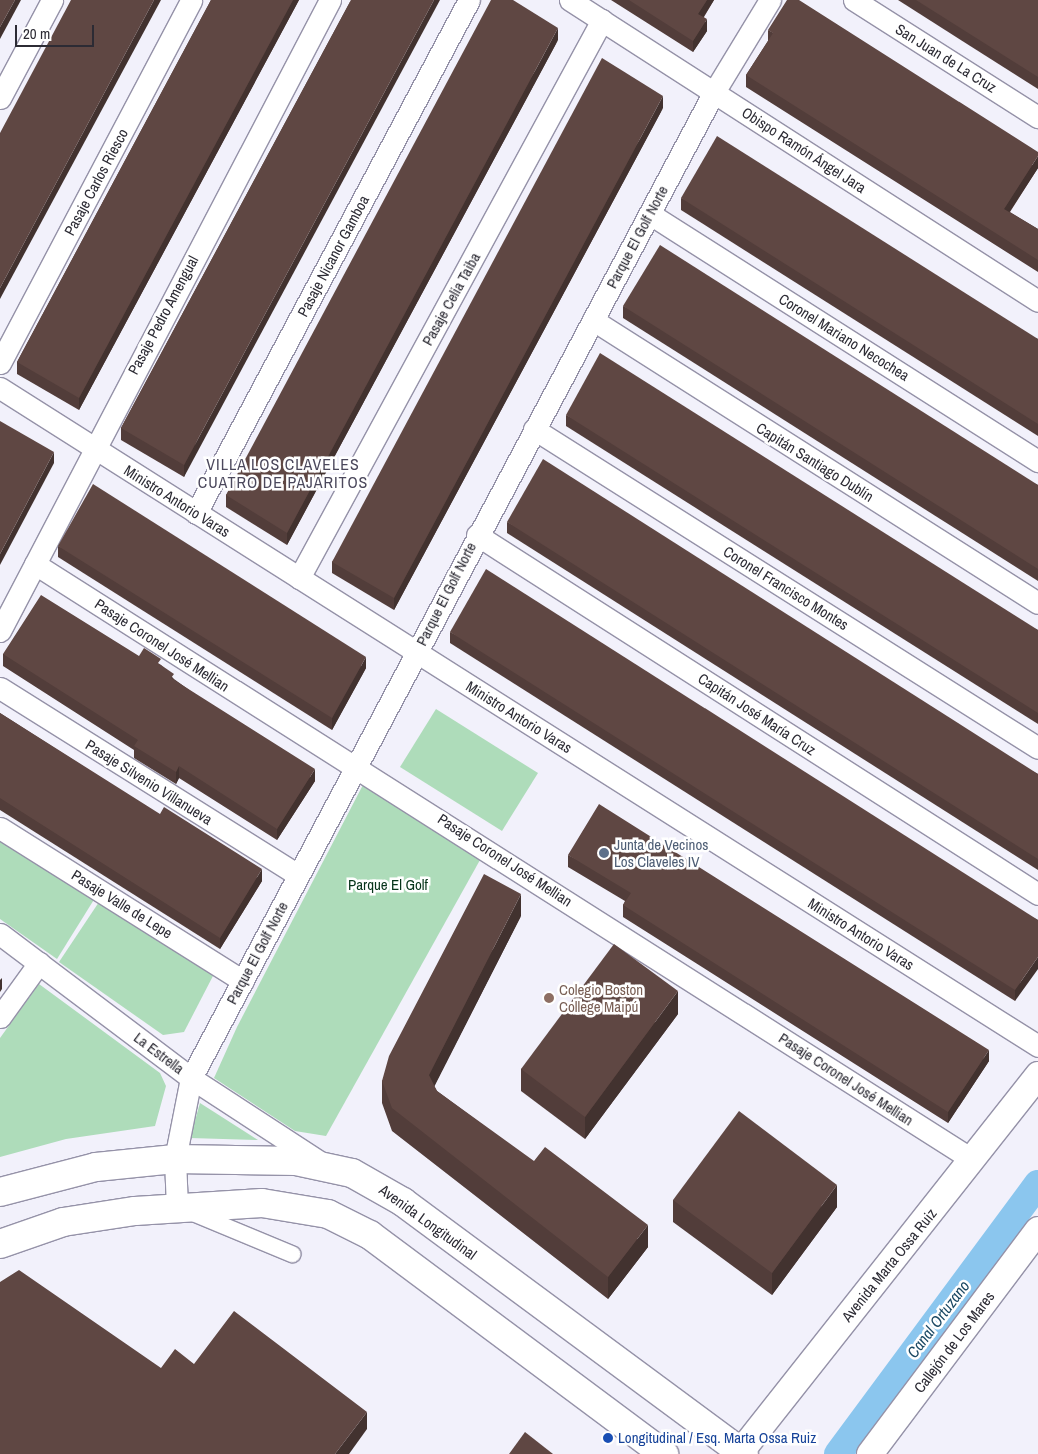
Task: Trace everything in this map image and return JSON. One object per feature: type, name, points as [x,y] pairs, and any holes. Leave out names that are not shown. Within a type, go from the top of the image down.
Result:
[{"type":"main road","name":"Avenida Longitudinal","points":[[0,1192],[96,1167],[175,1159],[268,1159],[324,1165],[367,1180],[403,1202],[741,1453]]},
{"type":"main road","points":[[0,1244],[63,1222],[177,1207],[280,1204],[328,1214],[358,1227],[664,1454]]},
{"type":"street","points":[[0,98],[52,0]]},
{"type":"street","name":"Pasaje Carlos Riesco","points":[[0,363],[191,0]]},
{"type":"street","name":"Pasaje Pedro Amengual","points":[[0,631],[93,447],[330,0]]},
{"type":"street","name":"Pasaje Nicanor Gamboa","points":[[196,513],[469,0]]},
{"type":"street","name":"Obispo Ramón Ángel Jara","points":[[570,0],[1038,300]]},
{"type":"street","name":"Parque El Golf Norte","points":[[177,1207],[175,1159],[191,1078],[477,535],[714,92],[770,0]]},
{"type":"street","name":"San Juan de La Cruz","points":[[854,0],[1038,117]]},
{"type":"street","name":"Pasaje Celia Taiba","points":[[299,578],[602,20]]},
{"type":"street","name":"Coronel Mariano Necochea","points":[[650,214],[1038,461]]},
{"type":"street","name":"Capitán Santiago Dublín","points":[[593,320],[1038,603]]},
{"type":"street","name":"Ministro Antorio Varas","points":[[0,388],[1038,1046]]},
{"type":"street","name":"Coronel Francisco Montes","points":[[534,429],[1038,748]]},
{"type":"street","name":"Capitán José María Cruz","points":[[477,535],[1038,894]]},
{"type":"street","name":"Pasaje Coronel José Mellian","points":[[35,564],[973,1160]]},
{"type":"street","name":"Pasaje Silvenio Villanueva","points":[[0,688],[298,875]]},
{"type":"street","name":"Pasaje Valle de Lepe","points":[[0,828],[243,981]]},
{"type":"street","name":"La Estrella","points":[[0,934],[191,1078],[324,1165]]},
{"type":"street","points":[[0,1017],[39,963]]},
{"type":"street","name":"Avenida Marta Ossa Ruiz","points":[[741,1453],[1038,1075]]},
{"type":"street","points":[[177,1207],[292,1254]]},
{"type":"street","name":"Callejón de Los Mares","points":[[870,1454],[1038,1230]]},
{"type":"green space","points":[[436,709],[538,773],[502,831],[400,767]]},
{"type":"green space","name":"Parque El Golf","points":[[365,781],[480,860],[326,1136],[295,1131],[214,1078],[237,1027]]},
{"type":"green space","points":[[0,837],[95,898],[57,959],[0,919]]},
{"type":"green space","points":[[99,902],[214,974],[184,1032],[163,1035],[59,962]]},
{"type":"green space","points":[[39,984],[160,1073],[166,1086],[155,1126],[66,1139],[0,1157],[0,1038]]},
{"type":"green space","points":[[200,1103],[258,1140],[190,1138]]},
{"type":"building","points":[[0,0],[15,0],[0,27]]},
{"type":"building","points":[[71,0],[154,0],[0,288],[0,133]]},
{"type":"building","points":[[211,0],[293,0],[79,398],[17,362]]},
{"type":"building","points":[[351,0],[434,0],[184,465],[121,428]]},
{"type":"building","points":[[491,0],[513,0],[558,28],[287,533],[226,495]]},
{"type":"building","points":[[629,0],[707,0],[698,14],[707,19],[693,41]]},
{"type":"building","points":[[787,0],[799,0],[1038,152],[1038,156],[1004,209],[1038,229],[1038,260],[746,75],[773,33],[768,30]]},
{"type":"building","points":[[916,0],[1038,0],[1038,77]]},
{"type":"building","points":[[602,58],[663,96],[394,598],[332,562]]},
{"type":"building","points":[[717,136],[1038,339],[1038,424],[681,198]]},
{"type":"building","points":[[660,245],[1038,485],[1038,569],[623,306]]},
{"type":"building","points":[[600,353],[1038,630],[1038,713],[566,415]]},
{"type":"building","points":[[0,421],[54,452],[0,554]]},
{"type":"building","points":[[543,459],[1038,774],[1038,859],[507,522]]},
{"type":"building","points":[[93,484],[366,657],[332,718],[58,546]]},
{"type":"building","points":[[486,569],[1038,920],[1038,957],[1015,990],[450,632]]},
{"type":"building","points":[[41,595],[139,656],[144,648],[161,659],[158,663],[174,674],[171,678],[315,769],[277,829],[179,766],[176,772],[134,746],[138,740],[3,654]]},
{"type":"building","points":[[0,713],[160,814],[164,807],[262,869],[220,938],[0,798]]},
{"type":"building","points":[[599,804],[989,1050],[948,1112],[623,905],[631,893],[568,855]]},
{"type":"building","points":[[484,874],[521,894],[429,1075],[437,1091],[534,1161],[545,1147],[648,1225],[608,1277],[392,1108],[382,1081],[389,1056]]},
{"type":"building","points":[[614,944],[678,991],[585,1117],[521,1069]]},
{"type":"building","points":[[739,1111],[837,1185],[772,1273],[673,1200]]},
{"type":"building","points":[[19,1270],[161,1368],[175,1349],[194,1364],[234,1311],[367,1412],[335,1454],[0,1454],[0,1282]]},
{"type":"building","points":[[525,1432],[553,1454],[509,1454]]},
{"type":"waterway","name":"Canal Ortuzano","points":[[838,1454],[1038,1184]]},
{"type":"place","name":"Junta de Vecinos Los Claveles IV","points":[[604,853]]},
{"type":"place","name":"Colegio Boston College Maipú","points":[[549,998]]},
{"type":"place","name":"Longitudinal / Esq. Marta Ossa Ruiz","points":[[608,1438]]},
{"type":"district","name":"VILLA LOS CLAVELES CUATRO DE PAJARITOS","points":[[283,473]]}]
